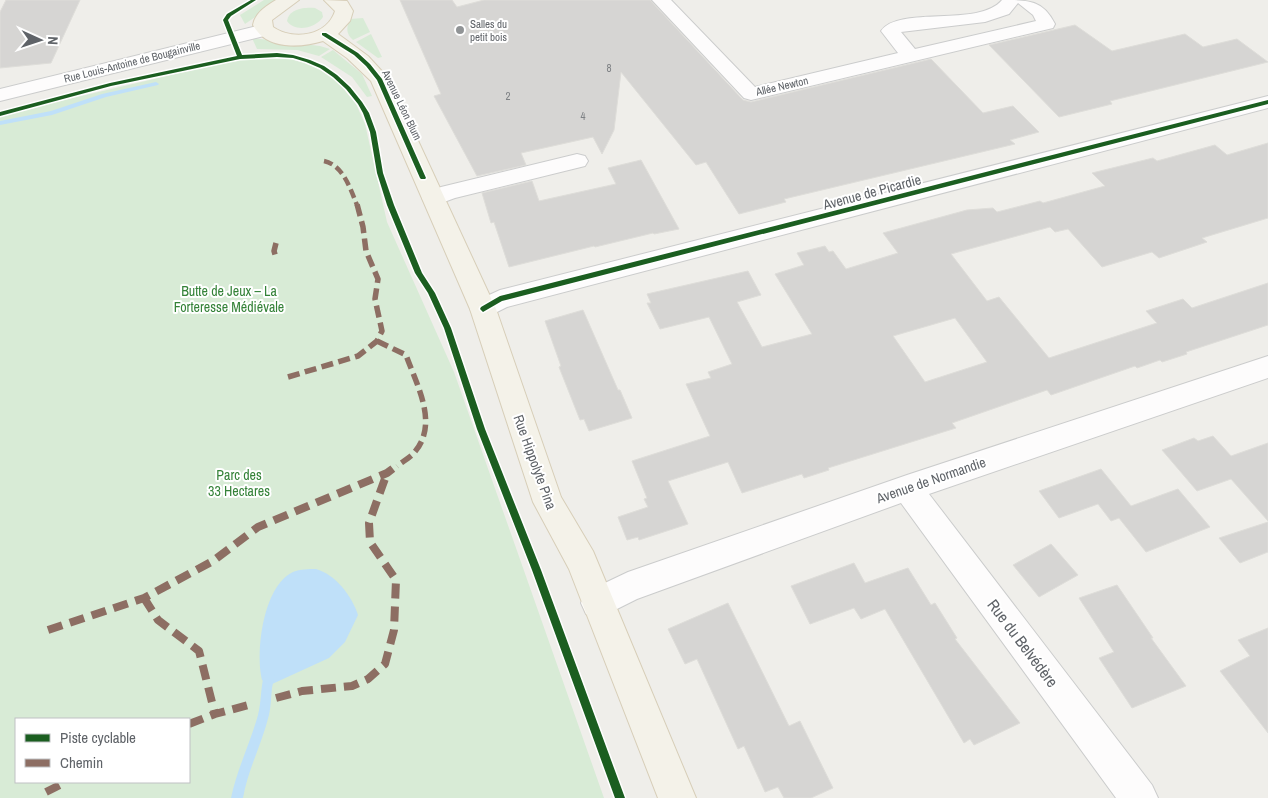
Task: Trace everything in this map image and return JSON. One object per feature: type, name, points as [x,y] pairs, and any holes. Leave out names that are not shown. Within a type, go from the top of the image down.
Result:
[{"type":"main road","points":[[290,0],[276,6],[265,16],[263,23],[265,30],[271,35],[292,40],[306,39],[324,34],[333,29],[343,17],[344,11],[333,0]]},
{"type":"main road","name":"Avenue Léon Blum","points":[[324,34],[362,59],[380,80],[428,188]]},
{"type":"main road","name":"Rue Hippolyte Pina","points":[[428,188],[483,309],[548,502],[582,562],[677,798]]},
{"type":"street","name":"Allée Newton","points":[[661,0],[750,94],[1046,24],[1041,12],[1025,0]]},
{"type":"street","points":[[910,56],[890,31],[899,26],[979,18],[1002,10],[1011,0]]},
{"type":"street","name":"Rue Louis-Antoine de Bougainville","points":[[0,95],[265,30]]},
{"type":"street","name":"Avenue de Picardie","points":[[483,309],[500,299],[1268,102]]},
{"type":"street","points":[[428,188],[449,192],[577,161]]},
{"type":"street","name":"Avenue de Normandie","points":[[597,602],[628,588],[907,488],[1268,367]]},
{"type":"street","name":"Rue du Belvédère","points":[[907,488],[1139,798]]},
{"type":"green space","points":[[264,0],[280,0],[245,24],[240,15]]},
{"type":"green space","points":[[315,8],[322,12],[323,17],[316,24],[300,28],[291,25],[287,21],[294,11]]},
{"type":"green space","points":[[363,18],[370,32],[353,40],[347,31],[350,19]]},
{"type":"green space","points":[[371,34],[382,57],[378,58],[356,42]]},
{"type":"green space","points":[[252,38],[320,46],[330,49],[319,56],[297,50],[257,49]]},
{"type":"green space","points":[[333,50],[362,74],[372,96],[367,97],[352,77],[321,57]]},
{"type":"green space","name":"Parc des 33 Hectares","points":[[267,57],[306,63],[337,81],[356,104],[365,124],[387,222],[454,372],[604,798],[0,798],[0,115],[244,58]]},
{"type":"water","points":[[304,569],[316,569],[330,576],[342,587],[352,600],[358,615],[345,642],[329,658],[270,685],[262,680],[260,668],[261,637],[268,605],[283,580],[293,572]]},
{"type":"building","points":[[6,0],[80,0],[51,63],[0,68],[0,12]]},
{"type":"building","points":[[400,0],[452,0],[457,7],[484,0],[650,0],[743,100],[751,102],[931,59],[983,113],[1013,106],[1039,132],[1010,140],[1015,144],[784,199],[786,202],[739,214],[706,162],[696,165],[621,72],[614,130],[602,154],[593,137],[521,153],[526,165],[477,176],[434,96],[441,94]]},
{"type":"building","points":[[1075,25],[1112,51],[1185,34],[1203,47],[1237,39],[1268,62],[1110,101],[1112,104],[1059,117],[989,45]]},
{"type":"building","points":[[1268,143],[1268,218],[1202,238],[1207,242],[1159,258],[1152,252],[1102,267],[1068,229],[1055,232],[1050,227],[951,254],[987,301],[999,297],[1049,358],[1157,323],[1146,311],[1183,299],[1192,308],[1268,283],[1268,325],[1186,352],[1187,354],[1162,362],[1160,360],[1137,368],[1135,366],[1051,395],[1047,390],[952,423],[956,428],[828,468],[829,470],[804,478],[802,474],[742,493],[728,462],[668,481],[688,524],[639,540],[638,537],[627,540],[618,517],[648,507],[644,499],[647,498],[632,461],[710,436],[686,384],[711,378],[708,372],[732,364],[709,317],[660,329],[647,303],[651,303],[647,294],[748,271],[761,295],[737,302],[762,347],[812,334],[775,274],[804,265],[797,253],[825,246],[829,252],[833,251],[846,269],[898,253],[883,233],[967,210],[993,208],[997,212],[1040,201],[1043,203],[1105,186],[1092,173],[1153,158],[1157,161],[1215,145],[1227,155]],"holes":[[[955,318],[987,362],[925,382],[893,336]]]},
{"type":"building","points":[[641,160],[679,229],[594,246],[509,267],[494,222],[491,223],[482,193],[532,181],[539,201],[616,184],[608,168]]},
{"type":"building","points":[[583,310],[632,418],[589,431],[584,419],[580,420],[559,367],[561,366],[545,321]]},
{"type":"building","points":[[1213,436],[1231,456],[1268,443],[1268,521],[1231,479],[1197,491],[1162,450],[1194,438],[1198,441]]},
{"type":"building","points":[[1101,469],[1131,506],[1178,489],[1210,527],[1146,552],[1119,518],[1111,521],[1098,504],[1059,518],[1039,491]]},
{"type":"building","points":[[1268,522],[1268,552],[1240,563],[1219,538]]},
{"type":"building","points":[[1051,544],[1078,575],[1039,597],[1013,565]]},
{"type":"building","points":[[854,563],[865,583],[908,568],[931,605],[935,603],[957,638],[955,639],[1020,723],[974,745],[970,739],[964,743],[885,609],[861,619],[854,608],[810,624],[791,586]]},
{"type":"building","points":[[1117,585],[1153,638],[1151,638],[1186,686],[1132,708],[1099,658],[1114,652],[1079,598]]},
{"type":"building","points":[[728,603],[789,726],[800,721],[833,788],[811,798],[784,798],[778,787],[765,792],[744,746],[738,749],[697,659],[685,664],[668,629]]},
{"type":"building","points":[[1268,628],[1268,733],[1220,671],[1250,656],[1238,640]]},
{"type":"waterway","points":[[0,123],[52,113],[104,95],[156,84]]},
{"type":"waterway","points":[[237,798],[242,777],[263,716],[270,673]]},
{"type":"marked path","points":[[288,377],[358,356],[377,341],[382,331],[375,299],[378,279],[366,251],[363,227],[357,204],[341,172],[333,163],[324,161]]},
{"type":"marked path","points":[[276,243],[274,251],[276,258]]},
{"type":"marked path","points":[[48,630],[144,598],[213,561],[258,527],[387,473],[413,454],[421,442],[427,427],[426,413],[406,355],[377,341]]},
{"type":"marked path","points":[[276,698],[302,691],[352,686],[368,679],[385,664],[394,630],[396,580],[370,542],[369,523],[387,473]]},
{"type":"marked path","points":[[144,598],[158,620],[199,651],[215,714]]},
{"type":"marked path","points":[[190,724],[215,714],[252,704]]},
{"type":"marked path","points":[[46,792],[64,783]]},
{"type":"cycle path","points":[[254,0],[229,15],[225,20],[240,57],[277,55],[293,57],[322,67],[348,88],[366,113],[373,132],[380,173],[391,205],[419,273],[448,328],[481,429],[536,570],[620,798]]},
{"type":"cycle path","points":[[324,34],[356,54],[380,80],[423,178]]},
{"type":"cycle path","points":[[0,114],[110,85],[240,57]]},
{"type":"cycle path","points":[[483,309],[500,299],[1268,102]]},
{"type":"place","name":"Salles du petit bois","points":[[460,30]]},
{"type":"park label","name":"Butte de Jeux – La Forteresse Médiévale","points":[[229,300]]}]
